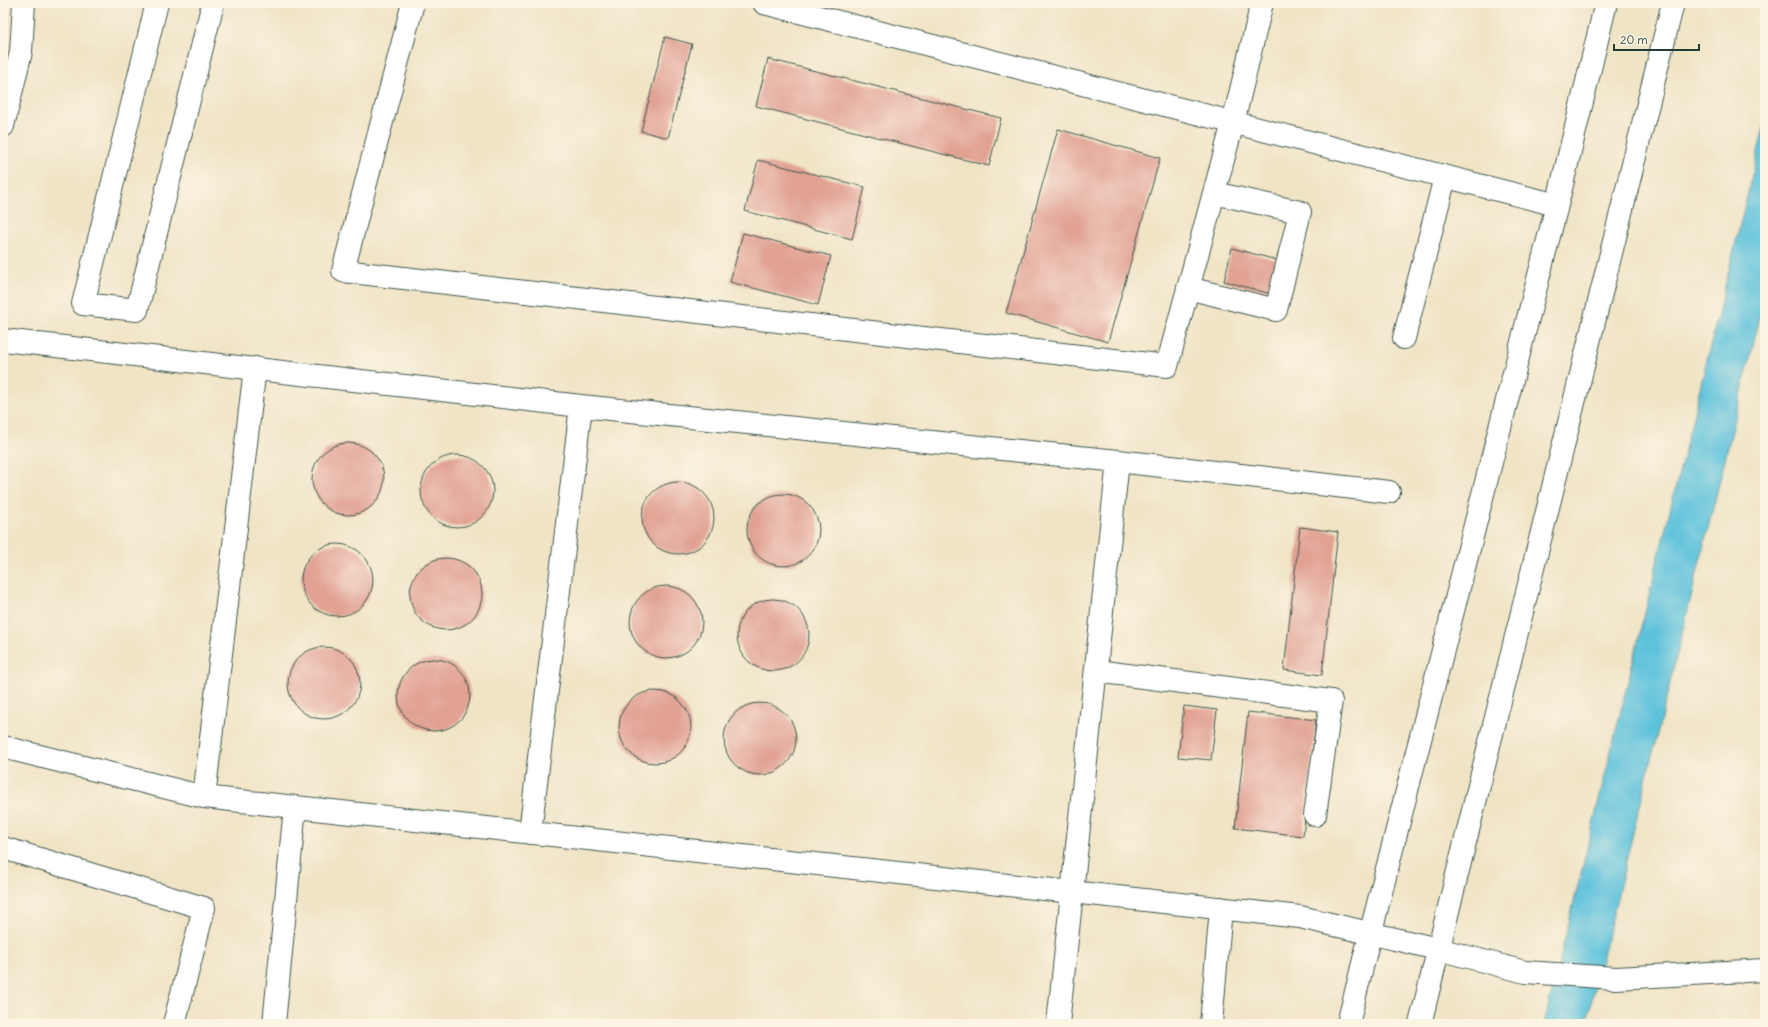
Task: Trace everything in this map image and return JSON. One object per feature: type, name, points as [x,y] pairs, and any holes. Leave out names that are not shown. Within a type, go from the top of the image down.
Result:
[{"type":"street","points":[[3,126],[20,52],[24,3]]},
{"type":"street","points":[[157,3],[83,304],[137,310],[213,3]]},
{"type":"street","points":[[413,3],[343,271],[1167,366],[1233,123],[1262,3]]},
{"type":"street","points":[[764,3],[1557,205]]},
{"type":"street","points":[[1348,1024],[1557,205],[1606,3]]},
{"type":"street","points":[[1420,1024],[1673,3]]},
{"type":"street","points":[[1404,338],[1445,177]]},
{"type":"street","points":[[1188,288],[1276,310],[1300,212],[1214,193]]},
{"type":"street","points":[[3,340],[581,406],[1118,461],[1389,492]]},
{"type":"street","points":[[204,797],[255,368]]},
{"type":"street","points":[[530,833],[581,406]]},
{"type":"street","points":[[1058,1024],[1118,461]]},
{"type":"street","points":[[1096,671],[1331,701],[1315,815]]},
{"type":"street","points":[[3,746],[204,797],[1300,917],[1370,935],[1438,949],[1525,972],[1616,978],[1765,970]]},
{"type":"street","points":[[274,1024],[295,807]]},
{"type":"street","points":[[3,848],[204,908],[174,1024]]},
{"type":"street","points":[[1211,1024],[1221,908]]},
{"type":"water","points":[[1765,123],[1765,297],[1586,1024],[1544,1024]]},
{"type":"building","points":[[665,37],[692,44],[668,138],[641,131]]},
{"type":"building","points":[[768,59],[1001,118],[989,166],[756,106]]},
{"type":"building","points":[[1058,129],[1160,158],[1108,342],[1006,313]]},
{"type":"building","points":[[758,160],[865,187],[852,239],[745,211]]},
{"type":"building","points":[[743,233],[831,256],[818,305],[730,282]]},
{"type":"building","points":[[1232,248],[1280,261],[1271,294],[1224,281]]},
{"type":"building","points":[[348,443],[368,449],[378,459],[384,479],[378,499],[368,509],[348,515],[328,509],[318,499],[312,479],[318,459],[328,449]]},
{"type":"building","points":[[457,455],[477,461],[487,471],[493,491],[487,511],[477,521],[457,527],[437,521],[427,511],[421,491],[427,471],[437,461]]},
{"type":"building","points":[[678,482],[698,488],[708,498],[714,518],[708,538],[698,548],[678,554],[658,548],[648,538],[642,518],[648,498],[658,488]]},
{"type":"building","points":[[783,494],[803,500],[813,510],[819,530],[813,550],[803,560],[783,566],[763,560],[753,550],[747,530],[753,510],[763,500]]},
{"type":"building","points":[[1300,527],[1338,532],[1322,675],[1284,670]]},
{"type":"building","points":[[337,544],[357,550],[367,560],[373,580],[367,600],[357,610],[337,616],[317,610],[307,600],[301,580],[307,560],[317,550]]},
{"type":"building","points":[[446,558],[466,564],[476,574],[482,594],[476,614],[466,624],[446,630],[426,624],[416,614],[410,594],[416,574],[426,564]]},
{"type":"building","points":[[666,586],[686,592],[696,602],[702,622],[696,642],[686,652],[666,658],[646,652],[636,642],[630,622],[636,602],[646,592]]},
{"type":"building","points":[[773,599],[793,605],[803,615],[809,635],[803,655],[793,665],[773,671],[753,665],[743,655],[737,635],[743,615],[753,605]]},
{"type":"building","points":[[324,647],[344,653],[354,663],[360,683],[354,703],[344,713],[324,719],[304,713],[294,703],[288,683],[294,663],[304,653]]},
{"type":"building","points":[[434,659],[454,665],[464,675],[470,695],[464,715],[454,725],[434,731],[414,725],[404,715],[398,695],[404,675],[414,665]]},
{"type":"building","points":[[655,691],[675,697],[685,707],[691,727],[685,747],[675,757],[655,763],[635,757],[625,747],[619,727],[625,707],[635,697]]},
{"type":"building","points":[[760,703],[780,709],[790,719],[796,739],[790,759],[780,769],[760,775],[740,769],[730,759],[724,739],[730,719],[740,709]]},
{"type":"building","points":[[1184,706],[1217,710],[1211,760],[1178,757]]},
{"type":"building","points":[[1248,712],[1316,720],[1303,836],[1235,828]]}]
